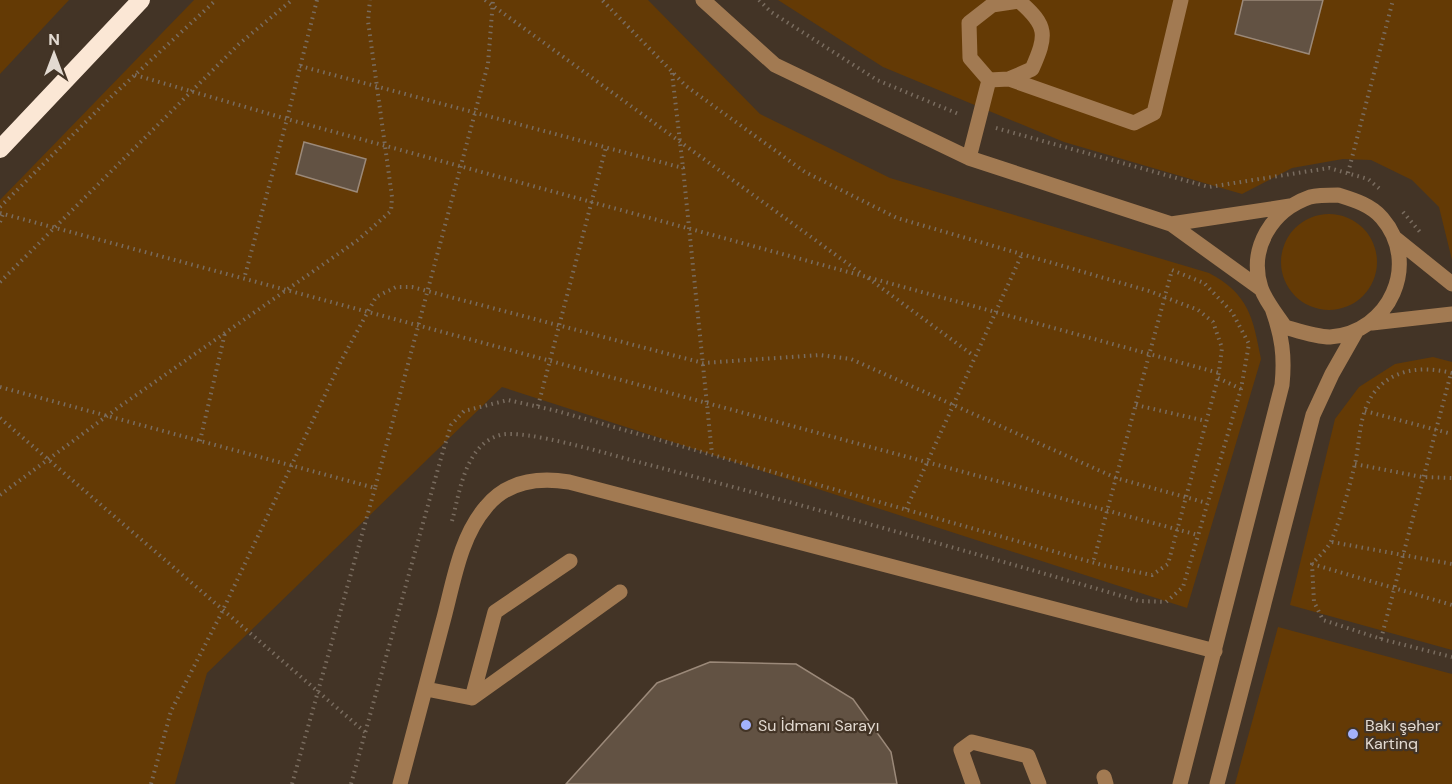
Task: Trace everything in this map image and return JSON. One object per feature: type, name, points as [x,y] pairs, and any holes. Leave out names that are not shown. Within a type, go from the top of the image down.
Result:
[{"type":"highway","points":[[0,149],[141,0]]},
{"type":"lane","points":[[703,0],[775,65],[969,158],[1171,224],[1261,289]]},
{"type":"lane","points":[[1009,79],[1134,123],[1154,113],[1181,0]]},
{"type":"lane","points":[[1019,1],[1038,17],[1044,43],[1032,69],[1009,79],[989,80],[970,58],[969,23],[992,5],[1019,1]]},
{"type":"lane","points":[[969,158],[989,80]]},
{"type":"lane","points":[[1171,224],[1290,206],[1313,196],[1338,195],[1361,202],[1375,212],[1395,238],[1452,284]]},
{"type":"lane","points":[[1290,206],[1272,222],[1260,245],[1257,267],[1261,289],[1285,327],[1330,337],[1357,330],[1372,322],[1387,306],[1397,287],[1400,262],[1395,238]]},
{"type":"lane","points":[[1179,784],[1282,385],[1285,356],[1282,334],[1272,308]]},
{"type":"lane","points":[[1372,322],[1452,314]]},
{"type":"lane","points":[[1217,784],[1313,415],[1332,374],[1357,330]]},
{"type":"lane","points":[[400,784],[458,565],[471,528],[486,506],[504,491],[523,482],[548,479],[1215,651]]},
{"type":"lane","points":[[472,698],[495,612],[570,561]]},
{"type":"lane","points":[[426,688],[472,698],[620,592]]},
{"type":"lane","points":[[973,784],[961,750],[972,742],[1028,756],[1039,784]]},
{"type":"path","points":[[0,207],[135,75],[216,0]]},
{"type":"path","points":[[0,282],[239,44],[292,0]]},
{"type":"path","points":[[244,279],[317,0]]},
{"type":"path","points":[[0,495],[358,240],[391,211],[392,197],[368,21],[370,0]]},
{"type":"path","points":[[485,0],[974,356]]},
{"type":"path","points":[[292,784],[375,488],[488,64],[493,0]]},
{"type":"path","points":[[351,784],[451,425],[465,411],[508,400],[537,406],[1093,563],[1152,575],[1168,564],[1218,375],[1222,348],[1214,322],[1198,310],[1165,297],[897,218],[805,172],[686,86],[602,0]]},
{"type":"path","points":[[759,0],[771,12],[876,80],[977,122],[1209,187],[1329,168],[1368,179],[1384,193]]},
{"type":"path","points":[[1347,173],[1393,0]]},
{"type":"path","points":[[300,66],[683,168]]},
{"type":"path","points":[[672,72],[712,454]]},
{"type":"path","points":[[135,75],[385,146],[1149,354],[1218,375],[1241,389]]},
{"type":"path","points":[[537,406],[606,147]]},
{"type":"path","points":[[1400,208],[1428,241]]},
{"type":"path","points":[[0,222],[2,213],[1198,535]]},
{"type":"path","points":[[906,509],[1022,254]]},
{"type":"path","points":[[450,530],[465,473],[479,446],[501,434],[552,440],[818,508],[1139,601],[1166,602],[1183,587],[1241,389],[1249,344],[1232,312],[1204,283],[1172,270],[1093,563]]},
{"type":"path","points":[[151,784],[171,711],[291,465],[376,297],[396,287],[428,290],[558,327],[703,363],[820,355],[851,358],[1116,478],[1186,495],[1207,503]]},
{"type":"path","points":[[200,441],[225,333]]},
{"type":"path","points":[[1381,639],[1422,477],[1452,373],[1431,368],[1408,369],[1387,378],[1371,396],[1365,411],[1355,465],[1332,542],[1312,564],[1314,602],[1323,620],[1381,639],[1452,657]]},
{"type":"path","points":[[0,387],[375,488]]},
{"type":"path","points":[[1136,405],[1206,422]]},
{"type":"path","points":[[1365,411],[1452,434]]},
{"type":"path","points":[[0,418],[365,732]]},
{"type":"path","points":[[1355,465],[1422,477],[1452,478]]},
{"type":"path","points":[[1332,542],[1452,564]]},
{"type":"path","points":[[1312,564],[1452,605]]},
{"type":"shaded area","points":[[0,0],[69,0],[0,74]]},
{"type":"shaded area","points":[[194,0],[648,0],[760,114],[890,178],[1209,273],[1233,290],[1247,308],[1252,319],[1261,359],[1187,608],[502,387],[207,673],[175,784],[0,784],[0,200]]},
{"type":"shaded area","points":[[778,0],[1452,0],[1452,260],[1439,207],[1412,180],[1371,160],[1343,159],[1292,168],[1242,194],[1064,142],[883,67]]},
{"type":"shaded area","points":[[1329,214],[1347,217],[1363,228],[1374,244],[1377,262],[1374,280],[1363,296],[1347,307],[1329,310],[1311,307],[1295,296],[1284,280],[1281,262],[1284,244],[1295,228],[1311,217]]},
{"type":"shaded area","points":[[1433,357],[1452,362],[1452,650],[1290,605],[1335,419],[1359,387],[1395,364]]},
{"type":"shaded area","name":"Bakı şəhər Kartinq","points":[[1278,627],[1452,674],[1452,784],[1235,784]]},
{"type":"building","points":[[1243,0],[1323,0],[1309,54],[1235,34]]},
{"type":"building","points":[[304,142],[366,159],[357,192],[296,174]]},
{"type":"building","name":"Su İdmanı Sarayı","points":[[710,662],[796,664],[853,699],[891,752],[897,784],[566,784],[657,683]]},
{"type":"place","name":"Su İdmanı Sarayı","points":[[746,725]]},
{"type":"place","name":"Bakı şəhər Kartinq","points":[[1353,734]]}]
